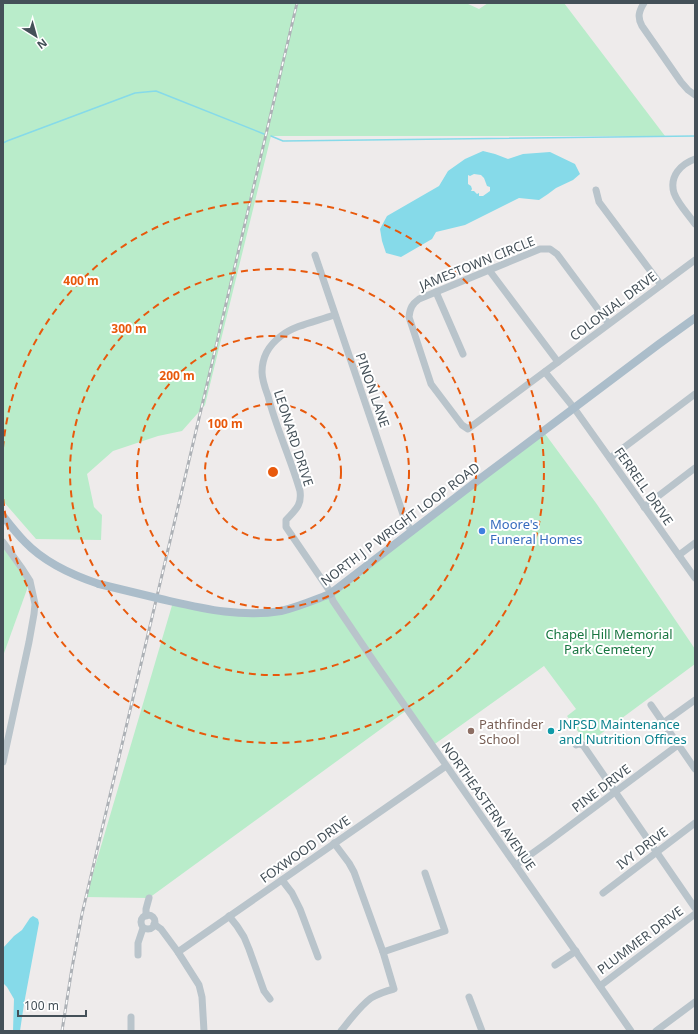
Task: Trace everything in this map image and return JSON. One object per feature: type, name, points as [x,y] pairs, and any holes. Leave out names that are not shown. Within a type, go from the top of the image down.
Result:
[{"type":"main road","name":"NORTH J P WRIGHT LOOP ROAD","points":[[3,516],[26,543],[53,564],[68,573],[99,584],[213,611],[258,614],[296,607],[330,594],[695,318]]},
{"type":"street","points":[[644,3],[640,9],[639,16],[642,26],[684,86],[695,95]]},
{"type":"street","points":[[695,159],[681,166],[675,175],[673,184],[674,192],[677,198],[695,224]]},
{"type":"street","points":[[596,190],[599,202],[661,285]]},
{"type":"street","name":"JAMESTOWN CIRCLE","points":[[468,429],[462,425],[431,384],[409,317],[413,303],[419,299],[540,249],[550,249],[557,254],[609,324]]},
{"type":"street","name":"PINON LANE","points":[[315,255],[334,315],[406,522],[412,531]]},
{"type":"street","name":"COLONIAL DRIVE","points":[[468,429],[695,260]]},
{"type":"street","points":[[490,270],[558,362]]},
{"type":"street","points":[[436,292],[463,354]]},
{"type":"street","name":"LEONARD DRIVE","points":[[330,594],[329,590],[286,527],[286,520],[299,505],[300,491],[270,405],[262,373],[268,351],[272,344],[281,336],[294,328],[334,315]]},
{"type":"street","points":[[544,372],[574,408]]},
{"type":"street","points":[[610,458],[695,394]]},
{"type":"street","name":"FERRELL DRIVE","points":[[574,408],[695,578]]},
{"type":"street","points":[[644,506],[695,468]]},
{"type":"street","points":[[3,542],[30,581],[35,604],[29,642],[3,762]]},
{"type":"street","points":[[679,555],[695,543]]},
{"type":"street","name":"NORTHEASTERN AVENUE","points":[[330,594],[333,601],[370,657],[631,1031]]},
{"type":"street","points":[[663,723],[695,700]]},
{"type":"street","points":[[651,705],[695,769]]},
{"type":"street","points":[[576,745],[583,745],[695,908]]},
{"type":"street","name":"PINE DRIVE","points":[[516,865],[678,745]]},
{"type":"street","name":"FOXWOOD DRIVE","points":[[178,952],[446,766]]},
{"type":"street","name":"IVY DRIVE","points":[[603,892],[695,823]]},
{"type":"street","points":[[334,843],[354,872],[383,952],[394,989],[369,999],[341,1031]]},
{"type":"street","points":[[383,952],[445,931],[424,873]]},
{"type":"street","points":[[282,880],[292,893],[300,909],[318,957]]},
{"type":"street","points":[[146,916],[149,898]]},
{"type":"street","name":"PLUMMER DRIVE","points":[[600,986],[695,914]]},
{"type":"street","points":[[143,928],[150,929],[154,924],[154,919],[146,916]]},
{"type":"street","points":[[138,956],[138,943],[143,928],[141,920],[146,916]]},
{"type":"street","points":[[229,916],[244,937],[264,991],[270,999]]},
{"type":"street","points":[[154,924],[161,929],[178,952],[202,992],[204,1031]]},
{"type":"street","points":[[555,965],[576,951]]},
{"type":"street","points":[[469,997],[482,1031]]},
{"type":"street","points":[[656,1031],[695,1002]]},
{"type":"street","points":[[131,1031],[132,1017]]},
{"type":"green space","points":[[3,3],[466,3],[479,9],[488,3],[564,3],[665,136],[271,136],[205,405],[182,431],[158,436],[113,451],[87,474],[94,507],[102,515],[101,540],[36,539],[3,501]]},
{"type":"green space","name":"Chapel Hill Memorial Park Cemetery","points":[[543,431],[596,503],[695,649],[695,664],[587,744],[567,716],[576,709],[544,666],[432,746],[407,710],[149,898],[86,897],[173,602],[259,614],[330,594]]},
{"type":"green space","points":[[3,542],[30,581],[3,656]]},
{"type":"water","points":[[483,151],[508,159],[523,154],[550,152],[575,164],[580,174],[573,180],[556,188],[539,200],[519,198],[465,225],[436,232],[432,239],[401,257],[386,253],[380,229],[387,216],[439,186],[448,171],[465,159]],"holes":[[[468,175],[481,175],[487,186],[490,187],[490,191],[483,196],[479,196],[479,193],[477,194],[474,191],[471,191],[471,186],[468,184]]]},
{"type":"water","points":[[33,916],[38,919],[39,923],[20,1031],[13,1031],[14,999],[3,983],[3,948],[22,930]]},
{"type":"waterway","points":[[3,143],[135,93],[156,91],[264,134]]},
{"type":"waterway","points":[[271,136],[283,141],[695,136]]},
{"type":"railway","points":[[62,1031],[82,914],[297,3]]},
{"type":"place","name":"Moore's Funeral Homes","points":[[482,531]]},
{"type":"place","name":"Pathfinder School","points":[[471,731]]},
{"type":"place","name":"JNPSD Maintenance and Nutrition Offices","points":[[551,731]]}]
